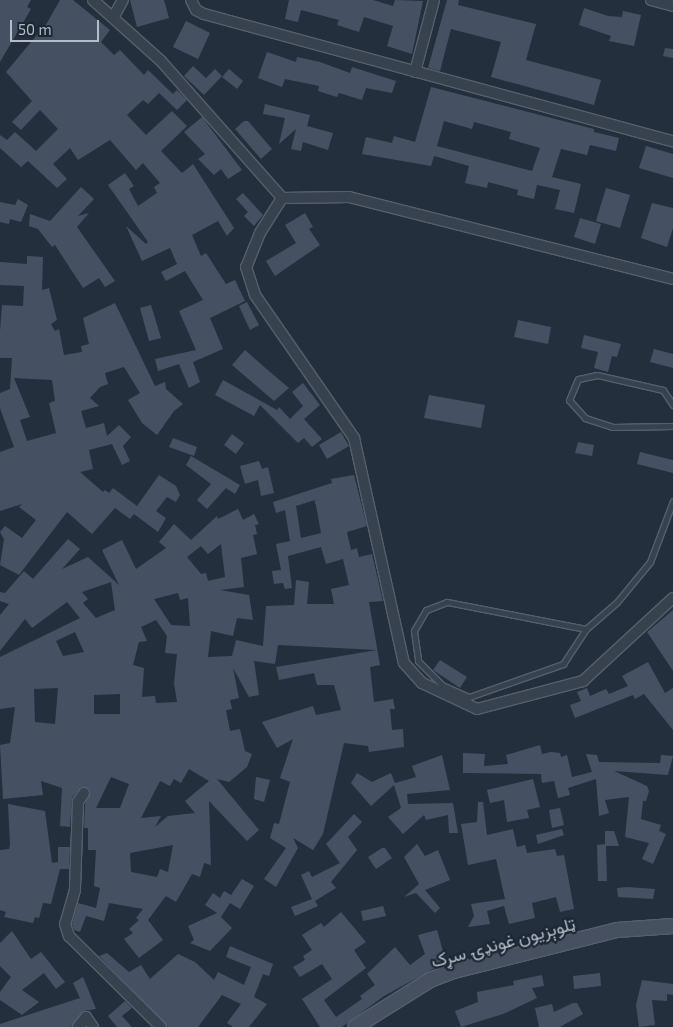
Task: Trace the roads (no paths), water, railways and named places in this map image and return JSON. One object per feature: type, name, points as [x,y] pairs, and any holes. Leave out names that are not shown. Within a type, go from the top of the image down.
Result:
[{"type":"street","points":[[93,0],[114,16],[192,94],[282,198],[349,197],[673,280]]},
{"type":"street","points":[[114,16],[123,0]]},
{"type":"street","points":[[191,0],[196,10],[415,72],[673,141]]},
{"type":"street","points":[[415,72],[434,0]]},
{"type":"street","points":[[651,0],[673,6]]},
{"type":"street","points":[[282,198],[260,233],[246,267],[255,296],[354,438],[404,663],[422,683],[477,709],[584,682],[673,598]]},
{"type":"street","points":[[84,793],[78,802],[75,890],[65,924],[69,936],[161,1027]]},
{"type":"street","name":"ټلوېزيون غونډۍ سړک","points":[[355,1027],[430,980],[454,971],[618,930],[673,926]]},
{"type":"street","points":[[78,1027],[86,1018],[93,1027]]},
{"type":"lane","points":[[673,405],[663,390],[597,375],[578,380],[569,400],[585,418],[612,427],[673,426]]},
{"type":"lane","points":[[586,629],[447,602],[426,610],[414,631],[418,661],[442,685],[469,697],[563,664],[586,629],[617,602],[650,562],[673,501]]}]
